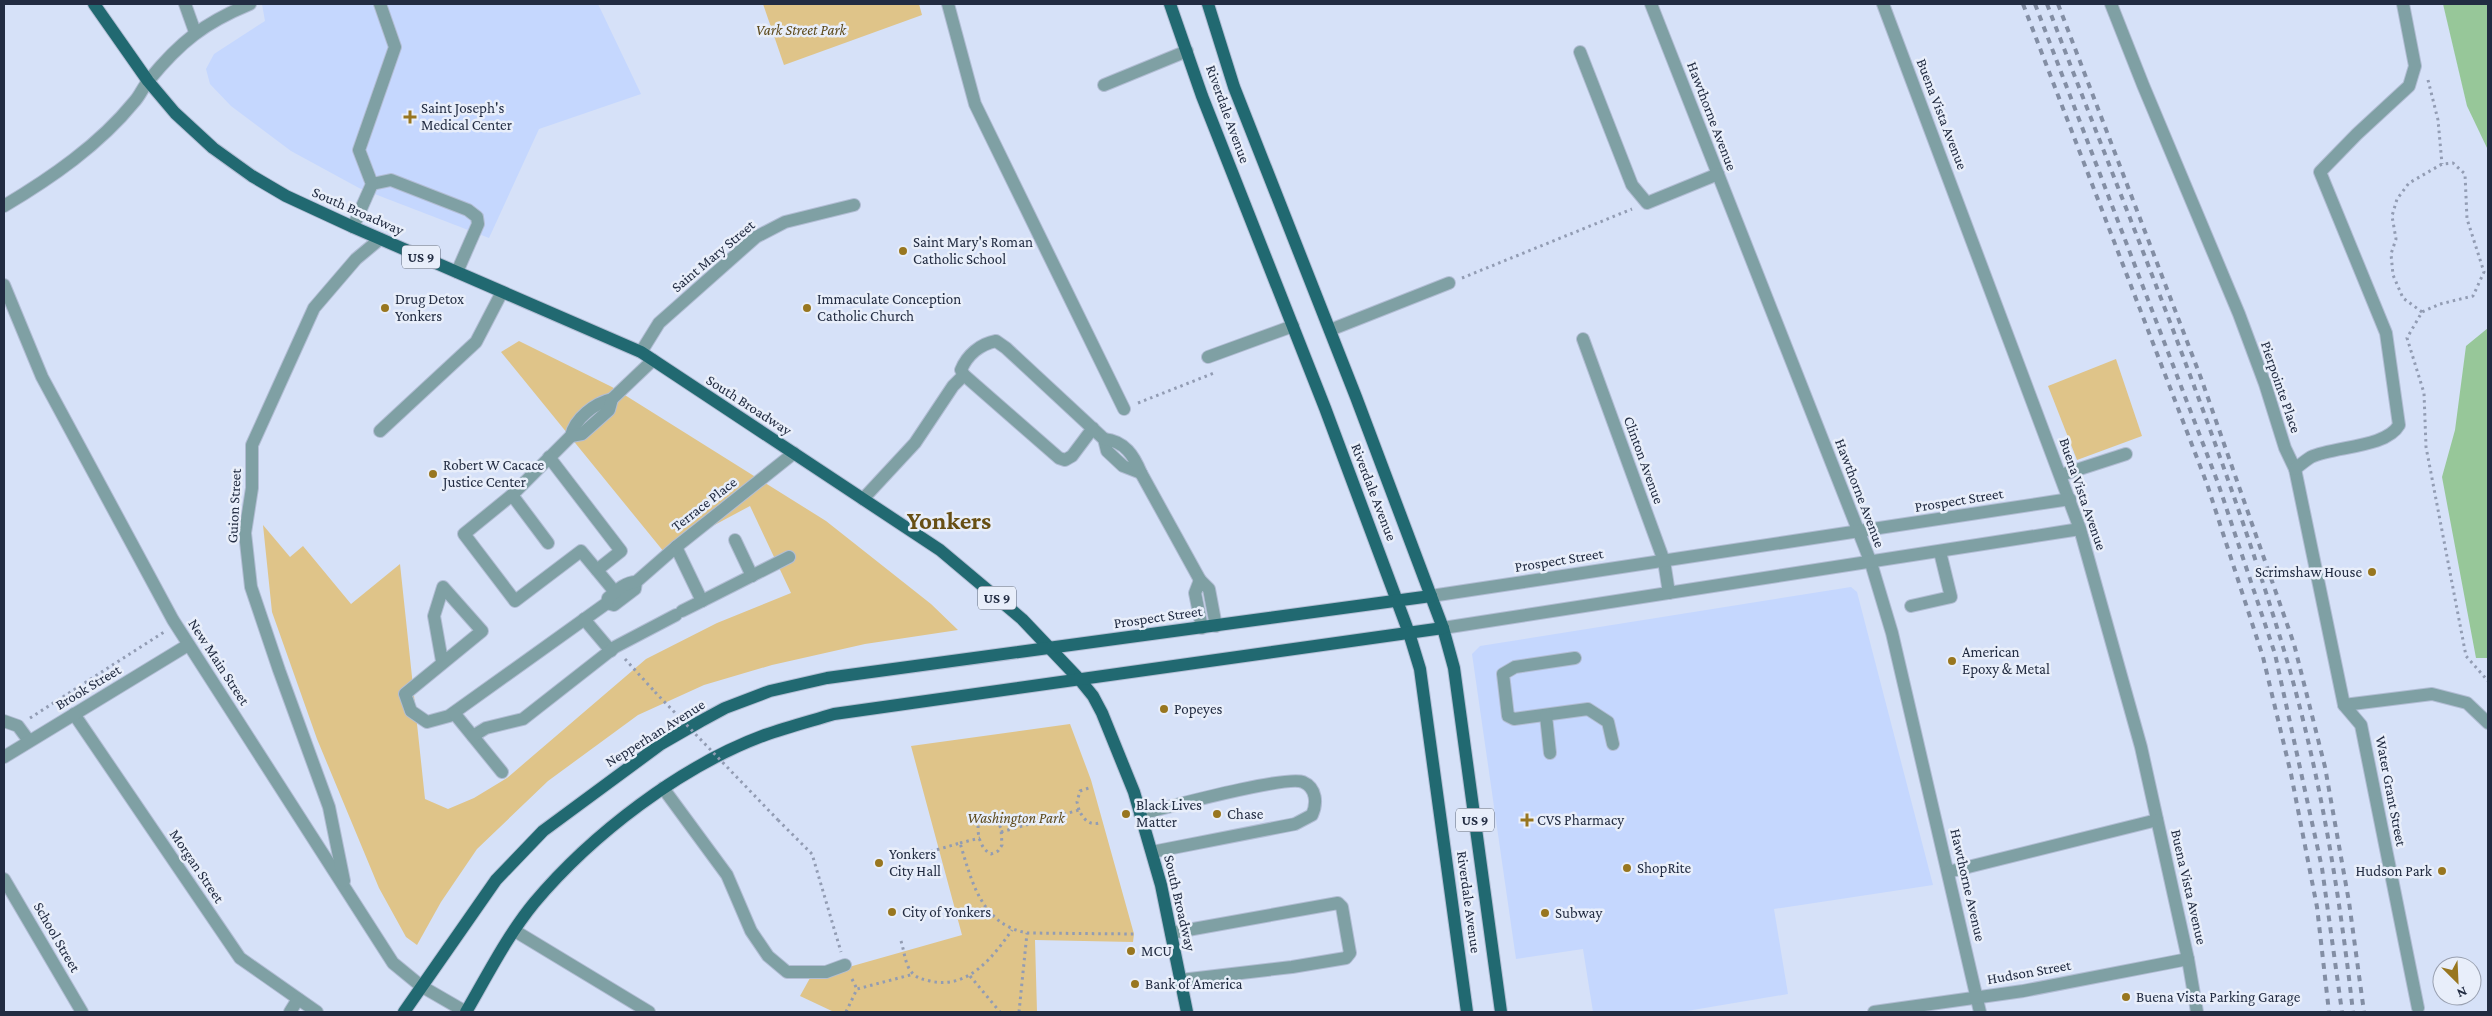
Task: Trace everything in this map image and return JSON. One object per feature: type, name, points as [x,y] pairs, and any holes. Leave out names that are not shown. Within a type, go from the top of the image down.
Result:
[{"type":"main road","name":"South Broadway","points":[[94,4],[148,82],[175,113],[213,148],[252,176],[286,196],[353,227],[641,352],[940,550],[1022,619],[1052,648],[1080,680],[1093,696],[1102,713],[1134,792],[1152,852],[1187,1012]]},
{"type":"main road","name":"Riverdale Avenue","points":[[1170,4],[1202,96],[1397,601],[1420,669],[1467,1012]]},
{"type":"main road","name":"Riverdale Avenue","points":[[1208,4],[1234,87],[1330,330],[1443,628],[1454,668],[1501,1012]]},
{"type":"main road","name":"Prospect Street","points":[[1052,648],[1431,596]]},
{"type":"main road","points":[[466,1012],[515,931],[534,904],[590,845],[627,814],[663,788],[729,751],[764,736],[834,714],[1443,628]]},
{"type":"main road","name":"Nepperhan Avenue","points":[[404,1012],[496,880],[543,831],[655,748],[701,721],[725,708],[770,691],[828,678],[1052,648]]},
{"type":"street","points":[[185,4],[195,32]]},
{"type":"street","points":[[4,206],[29,191],[85,151],[134,102],[148,82],[178,47],[195,32],[219,17],[250,4]]},
{"type":"street","points":[[353,227],[372,184],[359,150],[395,47],[380,4]]},
{"type":"street","points":[[948,4],[974,104],[1124,409]]},
{"type":"street","name":"Hawthorne Avenue","points":[[1651,4],[1871,563],[1892,633],[1980,1012]]},
{"type":"street","name":"Buena Vista Avenue","points":[[1883,4],[2080,529],[2140,747],[2188,959],[2197,1012]]},
{"type":"street","name":"Pierpointe Place","points":[[2111,4],[2142,85],[2239,314],[2285,448],[2295,469]]},
{"type":"street","points":[[2295,469],[2312,457],[2377,440],[2395,432],[2399,424],[2386,334],[2320,172],[2357,134],[2410,86],[2415,66],[2403,4]]},
{"type":"street","points":[[1104,85],[1187,50]]},
{"type":"street","points":[[1580,52],[1632,185],[1647,203],[1718,174]]},
{"type":"street","points":[[372,184],[391,180],[468,210],[476,217],[478,224],[457,272]]},
{"type":"street","name":"Saint Mary Street","points":[[641,352],[659,323],[756,237],[785,222],[854,205]]},
{"type":"street","name":"Guion Street","points":[[346,888],[329,807],[278,670],[251,587],[245,533],[252,488],[252,445],[314,308],[356,258],[380,239]]},
{"type":"street","points":[[1330,330],[1449,283]]},
{"type":"street","name":"New Main Street","points":[[4,285],[42,376],[188,645],[393,963],[421,986],[466,1012]]},
{"type":"street","points":[[380,431],[476,342],[502,292]]},
{"type":"street","points":[[1208,357],[1292,326]]},
{"type":"street","name":"Clinton Avenue","points":[[1583,339],[1664,561],[1669,593]]},
{"type":"street","points":[[1093,428],[1072,456],[1065,460],[1059,458],[961,370],[978,347],[996,341],[1006,348],[1093,428],[1104,439],[1115,440],[1133,455],[1200,580],[1209,589],[1216,626]]},
{"type":"street","points":[[615,592],[581,551],[516,601],[464,534],[512,495],[571,436],[582,434],[609,410],[612,399],[653,360]]},
{"type":"street","points":[[863,499],[916,443],[953,386],[968,378]]},
{"type":"street","name":"Terrace Place","points":[[607,603],[614,605],[635,589],[636,582],[676,547],[794,453]]},
{"type":"street","points":[[2061,475],[2126,454]]},
{"type":"street","points":[[549,457],[621,551],[597,570]]},
{"type":"street","name":"Water Grant Street","points":[[2295,469],[2344,705],[2361,725],[2418,1008]]},
{"type":"street","points":[[512,495],[548,543]]},
{"type":"street","name":"Prospect Street","points":[[1431,596],[2070,499]]},
{"type":"street","points":[[1443,628],[1871,563],[2080,529]]},
{"type":"street","points":[[735,540],[752,576]]},
{"type":"street","points":[[676,547],[702,601]]},
{"type":"street","points":[[1910,606],[1951,597],[1940,552]]},
{"type":"street","points":[[473,736],[486,728],[523,719],[611,651],[679,613],[789,557]]},
{"type":"street","points":[[1200,580],[1195,593],[1202,628]]},
{"type":"street","name":"Terrace Place","points":[[442,661],[405,694],[411,711],[427,722],[454,713],[607,603],[608,598],[615,592],[629,582],[636,582]]},
{"type":"street","points":[[443,587],[482,631],[442,661],[434,616],[443,587]]},
{"type":"street","points":[[586,618],[611,651]]},
{"type":"street","name":"Brook Street","points":[[4,757],[188,645]]},
{"type":"street","points":[[1575,658],[1515,667],[1503,674],[1508,716],[1514,720],[1588,709],[1608,722],[1613,744]]},
{"type":"street","points":[[2344,705],[2432,694],[2467,703],[2488,723]]},
{"type":"street","points":[[454,713],[502,772]]},
{"type":"street","name":"Morgan Street","points":[[74,714],[240,958],[317,1012]]},
{"type":"street","points":[[1546,716],[1550,753]]},
{"type":"street","points":[[4,721],[18,726],[29,742]]},
{"type":"street","points":[[1140,814],[1253,787],[1296,780],[1309,786],[1314,794],[1316,806],[1312,815],[1295,824],[1152,852]]},
{"type":"street","points":[[663,788],[727,875],[751,931],[768,956],[787,972],[826,972],[845,965]]},
{"type":"street","points":[[1948,872],[2157,820]]},
{"type":"street","name":"School Street","points":[[4,879],[82,1012]]},
{"type":"street","points":[[1171,933],[1338,903],[1342,908],[1350,953],[1346,958],[1292,967],[1180,980]]},
{"type":"street","points":[[515,931],[649,1012]]},
{"type":"street","name":"Hudson Street","points":[[1874,1012],[1977,998],[2188,959]]},
{"type":"street","points":[[290,1012],[298,999]]},
{"type":"path","points":[[2426,72],[2438,120],[2442,164]]},
{"type":"path","points":[[2422,312],[2403,298],[2393,275],[2391,254],[2396,239],[2392,216],[2397,199],[2409,183],[2442,164],[2453,163],[2465,174],[2467,219],[2484,272],[2473,296],[2440,304],[2422,312],[2407,338],[2424,393],[2426,447],[2466,656],[2488,681]]},
{"type":"path","points":[[1449,283],[1647,203]]},
{"type":"path","points":[[1124,409],[1222,370]]},
{"type":"path","points":[[18,726],[164,632]]},
{"type":"path","points":[[655,692],[812,854],[845,965],[857,989]]},
{"type":"path","points":[[1092,786],[1080,791],[1077,802],[1079,810],[1084,819],[1089,823],[1094,825],[1102,822]]},
{"type":"path","points":[[1001,832],[1079,810]]},
{"type":"path","points":[[992,815],[997,820],[1001,832],[1002,845],[998,851],[991,854],[982,846],[977,827],[979,821],[985,816],[992,815]]},
{"type":"path","points":[[912,857],[980,838]]},
{"type":"path","points":[[960,843],[973,884],[983,903],[996,919],[1012,930],[1027,933],[1134,934]]},
{"type":"path","points":[[901,941],[910,970],[919,978],[939,983],[970,976],[992,958],[1012,930]]},
{"type":"path","points":[[1019,1012],[1027,933]]},
{"type":"path","points":[[846,1012],[857,989],[914,974]]},
{"type":"path","points":[[970,976],[1000,1012]]},
{"type":"shaded area","name":"Saint Joseph's Medical Center","points":[[262,4],[598,4],[641,94],[539,129],[489,238],[359,188],[291,151],[231,106],[210,84],[206,69],[214,54],[265,21]]},
{"type":"shaded area","points":[[2443,4],[2488,4],[2488,150],[2467,106]]},
{"type":"shaded area","points":[[2488,328],[2488,658],[2476,658],[2442,477],[2455,430],[2466,346]]},
{"type":"shaded area","points":[[1851,587],[1857,592],[1933,885],[1774,909],[1788,994],[1681,1012],[1593,1012],[1583,949],[1516,959],[1472,654],[1480,646]]},
{"type":"green space","name":"Vark Street Park","points":[[763,4],[919,4],[922,15],[784,65]]},
{"type":"green space","points":[[519,341],[612,387],[826,521],[931,604],[958,630],[865,644],[772,665],[704,685],[638,715],[548,781],[477,849],[441,902],[417,945],[406,937],[379,888],[317,739],[272,612],[263,525],[290,557],[303,546],[351,604],[400,564],[425,799],[448,809],[474,798],[507,778],[646,659],[717,623],[791,593],[750,506],[664,552],[501,352]]},
{"type":"green space","points":[[2116,359],[2142,436],[2077,460],[2048,386]]},
{"type":"green space","name":"Washington Park","points":[[1070,724],[1091,780],[1134,934],[1133,942],[1035,940],[1037,1012],[834,1012],[800,996],[810,978],[962,935],[911,746]]},
{"type":"railway","points":[[2023,4],[2207,484],[2263,657],[2291,774],[2317,907],[2329,1012]]},
{"type":"railway","points":[[2035,4],[2218,483],[2275,654],[2322,868],[2342,1012]]},
{"type":"railway","points":[[2047,4],[2201,404],[2230,485],[2283,647],[2307,737],[2326,828],[2353,1012]]},
{"type":"railway","points":[[2058,4],[2201,378],[2294,644],[2325,767],[2349,902],[2364,1012]]},
{"type":"place","name":"Saint Joseph's Medical Center","points":[[410,117]]},
{"type":"place","name":"Saint Mary's Roman Catholic School","points":[[903,251]]},
{"type":"place","name":"Drug Detox Yonkers","points":[[385,308]]},
{"type":"place","name":"Immaculate Conception Catholic Church","points":[[807,308]]},
{"type":"place","name":"Robert W Cacace Justice Center","points":[[433,474]]},
{"type":"place","name":"Scrimshaw House","points":[[2372,572]]},
{"type":"place","name":"American Epoxy & Metal","points":[[1952,661]]},
{"type":"place","name":"Popeyes","points":[[1164,709]]},
{"type":"place","name":"Black Lives Matter","points":[[1126,814]]},
{"type":"place","name":"Chase","points":[[1217,814]]},
{"type":"place","name":"CVS Pharmacy","points":[[1527,820]]},
{"type":"place","name":"Yonkers City Hall","points":[[879,863]]},
{"type":"place","name":"ShopRite","points":[[1627,868]]},
{"type":"place","name":"Hudson Park","points":[[2442,871]]},
{"type":"place","name":"City of Yonkers","points":[[892,912]]},
{"type":"place","name":"Subway","points":[[1545,913]]},
{"type":"place","name":"MCU","points":[[1131,951]]},
{"type":"place","name":"Bank of America","points":[[1135,984]]},
{"type":"place","name":"Buena Vista Parking Garage","points":[[2126,997]]},
{"type":"district","name":"Yonkers","points":[[949,520]]}]
